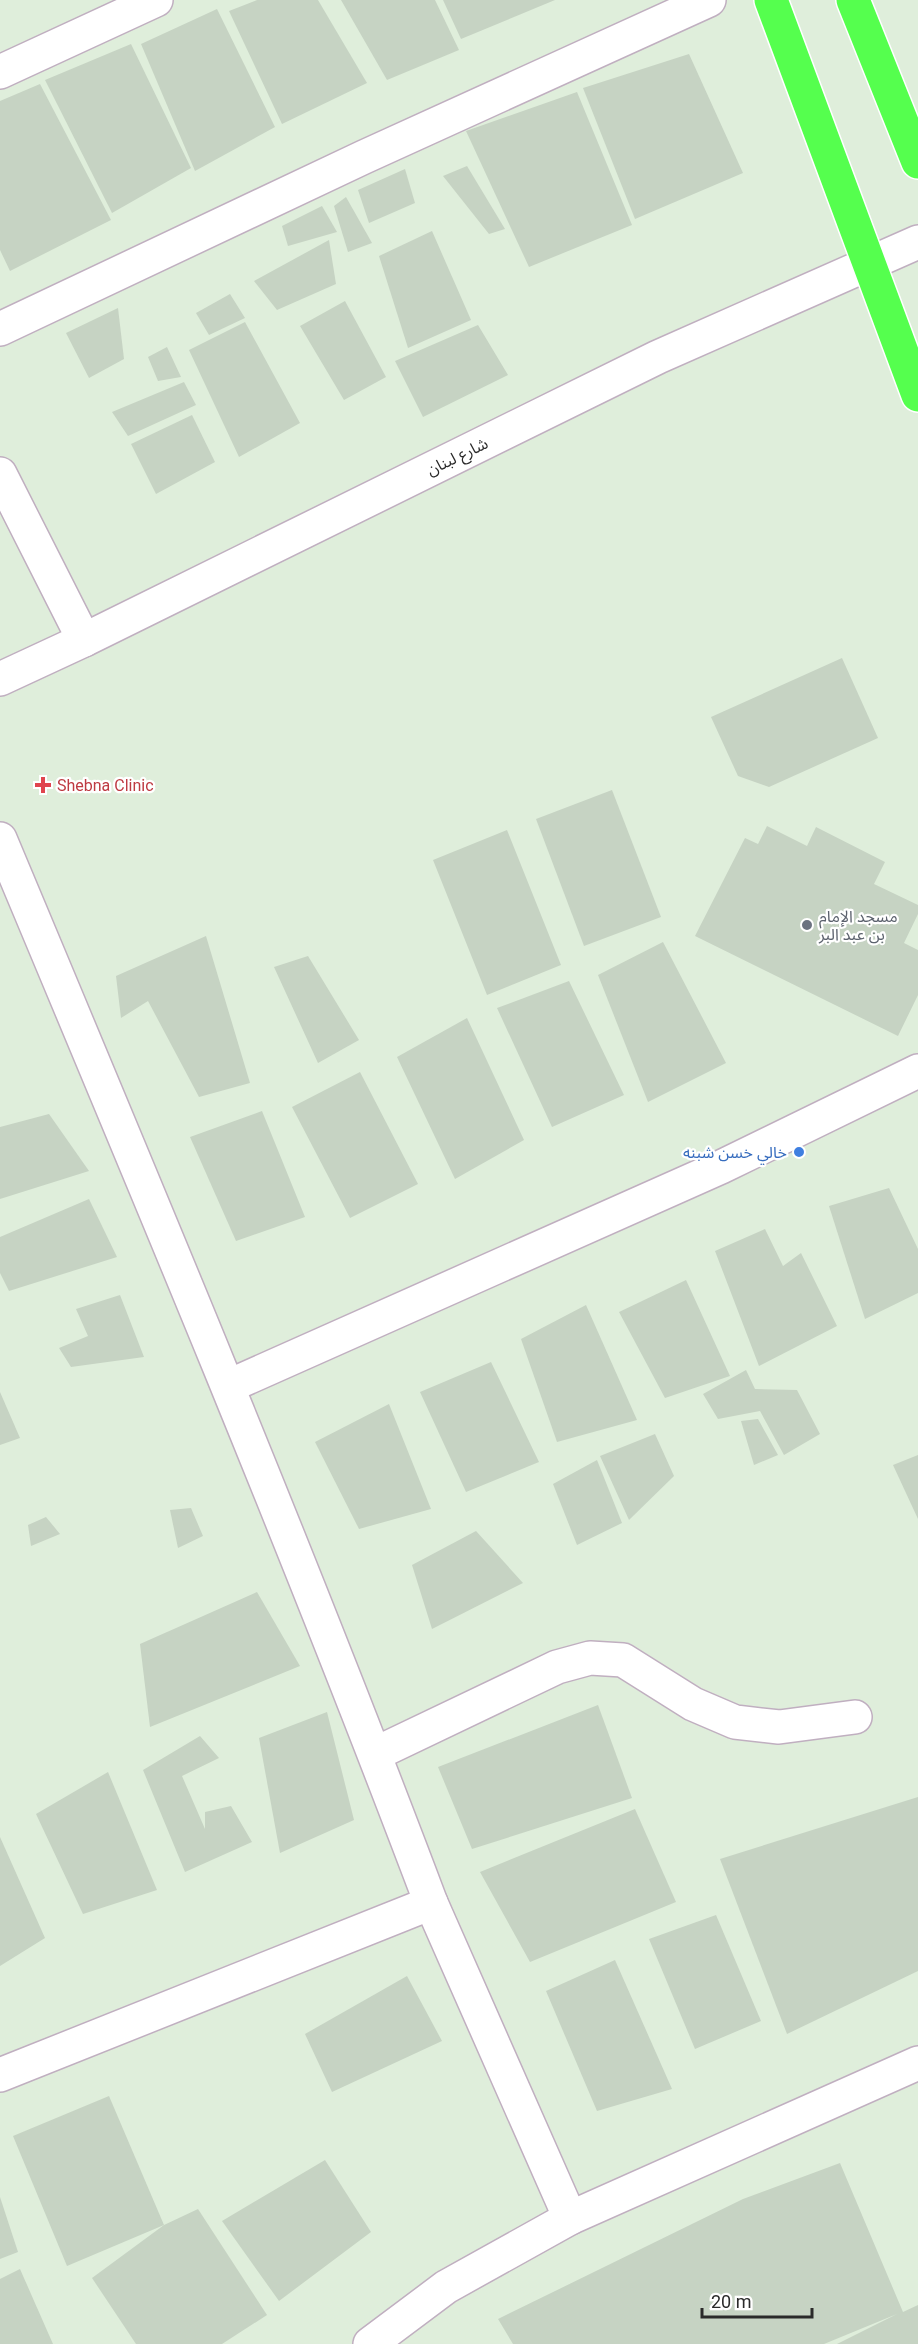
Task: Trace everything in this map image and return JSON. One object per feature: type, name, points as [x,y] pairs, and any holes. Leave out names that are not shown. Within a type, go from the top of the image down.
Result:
[{"type":"main road","points":[[771,0],[918,394]]},
{"type":"main road","points":[[853,0],[918,162]]},
{"type":"street","points":[[0,72],[156,0]]},
{"type":"street","points":[[0,329],[364,157],[709,0]]},
{"type":"street","name":"شارع لبنان","points":[[0,679],[84,640],[658,357],[918,242]]},
{"type":"street","points":[[0,474],[84,640]]},
{"type":"street","points":[[0,839],[229,1386],[375,1754],[431,1903],[570,2218]]},
{"type":"street","points":[[229,1386],[721,1167],[918,1071]]},
{"type":"street","points":[[375,1754],[557,1667],[590,1658],[624,1660],[693,1704],[735,1722],[779,1727],[855,1717]]},
{"type":"street","points":[[0,2075],[431,1903]]},
{"type":"street","points":[[370,2344],[446,2287],[570,2218],[918,2063]]},
{"type":"building","points":[[257,0],[318,0],[367,83],[282,124],[229,11]]},
{"type":"building","points":[[341,0],[435,0],[459,50],[387,80]]},
{"type":"building","points":[[443,0],[555,0],[461,39]]},
{"type":"building","points":[[217,9],[275,127],[195,171],[141,44]]},
{"type":"building","points":[[131,44],[191,168],[112,213],[45,80]]},
{"type":"building","points":[[689,54],[743,173],[635,219],[583,88]]},
{"type":"building","points":[[40,84],[111,220],[10,271],[0,250],[0,101]]},
{"type":"building","points":[[577,92],[632,225],[529,267],[466,131]]},
{"type":"building","points":[[467,166],[505,229],[489,234],[443,176]]},
{"type":"building","points":[[405,169],[415,203],[369,223],[358,190]]},
{"type":"building","points":[[346,197],[372,243],[348,252],[334,206]]},
{"type":"building","points":[[322,206],[337,232],[288,246],[282,226]]},
{"type":"building","points":[[432,231],[471,320],[408,348],[379,256]]},
{"type":"building","points":[[329,240],[336,284],[277,310],[254,281]]},
{"type":"building","points":[[230,294],[245,318],[209,335],[196,313]]},
{"type":"building","points":[[345,301],[386,377],[344,400],[300,326]]},
{"type":"building","points":[[118,308],[124,359],[89,378],[66,333]]},
{"type":"building","points":[[245,322],[300,423],[239,457],[189,350]]},
{"type":"building","points":[[478,325],[508,375],[423,417],[395,361]]},
{"type":"building","points":[[167,347],[181,377],[158,381],[148,357]]},
{"type":"building","points":[[184,382],[196,405],[128,436],[112,412]]},
{"type":"building","points":[[192,415],[215,462],[156,494],[131,444]]},
{"type":"building","points":[[842,658],[878,738],[769,787],[738,776],[711,717]]},
{"type":"building","points":[[612,790],[661,917],[584,946],[536,819]]},
{"type":"building","name":"مسجد الإمام بن عبد البر","points":[[767,826],[807,846],[816,827],[885,862],[874,884],[918,905],[918,914],[904,943],[918,950],[918,995],[898,1036],[695,936],[745,838],[758,844]]},
{"type":"building","points":[[507,830],[561,965],[487,995],[433,860]]},
{"type":"building","points":[[206,936],[250,1083],[199,1097],[148,1001],[121,1018],[116,976]]},
{"type":"building","points":[[663,942],[726,1063],[648,1102],[598,975]]},
{"type":"building","points":[[308,956],[359,1040],[318,1063],[274,967]]},
{"type":"building","points":[[569,981],[624,1095],[552,1127],[497,1008]]},
{"type":"building","points":[[467,1018],[524,1140],[455,1179],[397,1057]]},
{"type":"building","points":[[360,1072],[418,1184],[350,1218],[292,1107]]},
{"type":"building","points":[[262,1111],[305,1217],[236,1241],[190,1137]]},
{"type":"building","points":[[49,1114],[89,1171],[0,1199],[0,1127]]},
{"type":"building","points":[[889,1188],[918,1249],[918,1293],[865,1319],[829,1206]]},
{"type":"building","points":[[89,1199],[117,1257],[9,1291],[0,1273],[0,1237]]},
{"type":"building","points":[[765,1229],[783,1266],[801,1253],[837,1326],[759,1366],[715,1251]]},
{"type":"building","points":[[686,1280],[730,1376],[665,1398],[619,1312]]},
{"type":"building","points":[[120,1295],[144,1357],[71,1367],[59,1348],[88,1336],[76,1309]]},
{"type":"building","points":[[586,1305],[637,1420],[557,1442],[521,1339]]},
{"type":"building","points":[[491,1362],[539,1462],[466,1492],[420,1392]]},
{"type":"building","points":[[746,1370],[755,1389],[797,1390],[820,1434],[784,1455],[760,1411],[718,1419],[703,1394]]},
{"type":"building","points":[[0,1392],[20,1438],[0,1445]]},
{"type":"building","points":[[389,1404],[431,1509],[359,1529],[315,1442]]},
{"type":"building","points":[[758,1419],[778,1455],[754,1465],[741,1421]]},
{"type":"building","points":[[655,1434],[674,1476],[629,1520],[600,1456]]},
{"type":"building","points":[[918,1455],[918,1519],[893,1465]]},
{"type":"building","points":[[597,1460],[622,1523],[577,1545],[553,1484]]},
{"type":"building","points":[[191,1508],[203,1536],[178,1548],[170,1510]]},
{"type":"building","points":[[46,1517],[60,1534],[31,1546],[28,1525]]},
{"type":"building","points":[[476,1531],[523,1583],[432,1629],[412,1565]]},
{"type":"building","points":[[257,1592],[300,1666],[150,1727],[140,1644]]},
{"type":"building","points":[[598,1705],[632,1798],[472,1849],[438,1767]]},
{"type":"building","points":[[327,1712],[354,1820],[280,1853],[259,1738]]},
{"type":"building","points":[[200,1736],[219,1758],[182,1776],[205,1829],[205,1812],[231,1806],[252,1842],[185,1872],[143,1770]]},
{"type":"building","points":[[108,1772],[157,1890],[83,1914],[36,1814]]},
{"type":"building","points":[[918,1797],[918,1971],[787,2034],[720,1859]]},
{"type":"building","points":[[635,1809],[676,1902],[530,1962],[480,1872]]},
{"type":"building","points":[[0,1837],[45,1938],[0,1966]]},
{"type":"building","points":[[716,1915],[761,2021],[695,2049],[649,1939]]},
{"type":"building","points":[[615,1960],[672,2089],[597,2111],[546,1991]]},
{"type":"building","points":[[407,1976],[442,2041],[332,2092],[305,2034]]},
{"type":"building","points":[[109,2096],[164,2225],[67,2266],[13,2136]]},
{"type":"building","points":[[325,2160],[371,2232],[279,2301],[222,2221]]},
{"type":"building","points":[[840,2163],[903,2312],[918,2305],[918,2344],[837,2344],[897,2314],[824,2344],[513,2344],[498,2319],[743,2199]]},
{"type":"building","points":[[0,2197],[18,2252],[0,2259]]},
{"type":"building","points":[[198,2209],[267,2315],[222,2344],[136,2344],[92,2278],[164,2225]]},
{"type":"building","points":[[20,2269],[53,2344],[0,2344],[0,2279]]},
{"type":"place","name":"Shebna Clinic","points":[[43,785]]},
{"type":"place","name":"مسجد الإمام بن عبد البر","points":[[807,925]]},
{"type":"place","name":"خالي خسن شبنه","points":[[799,1152]]}]
